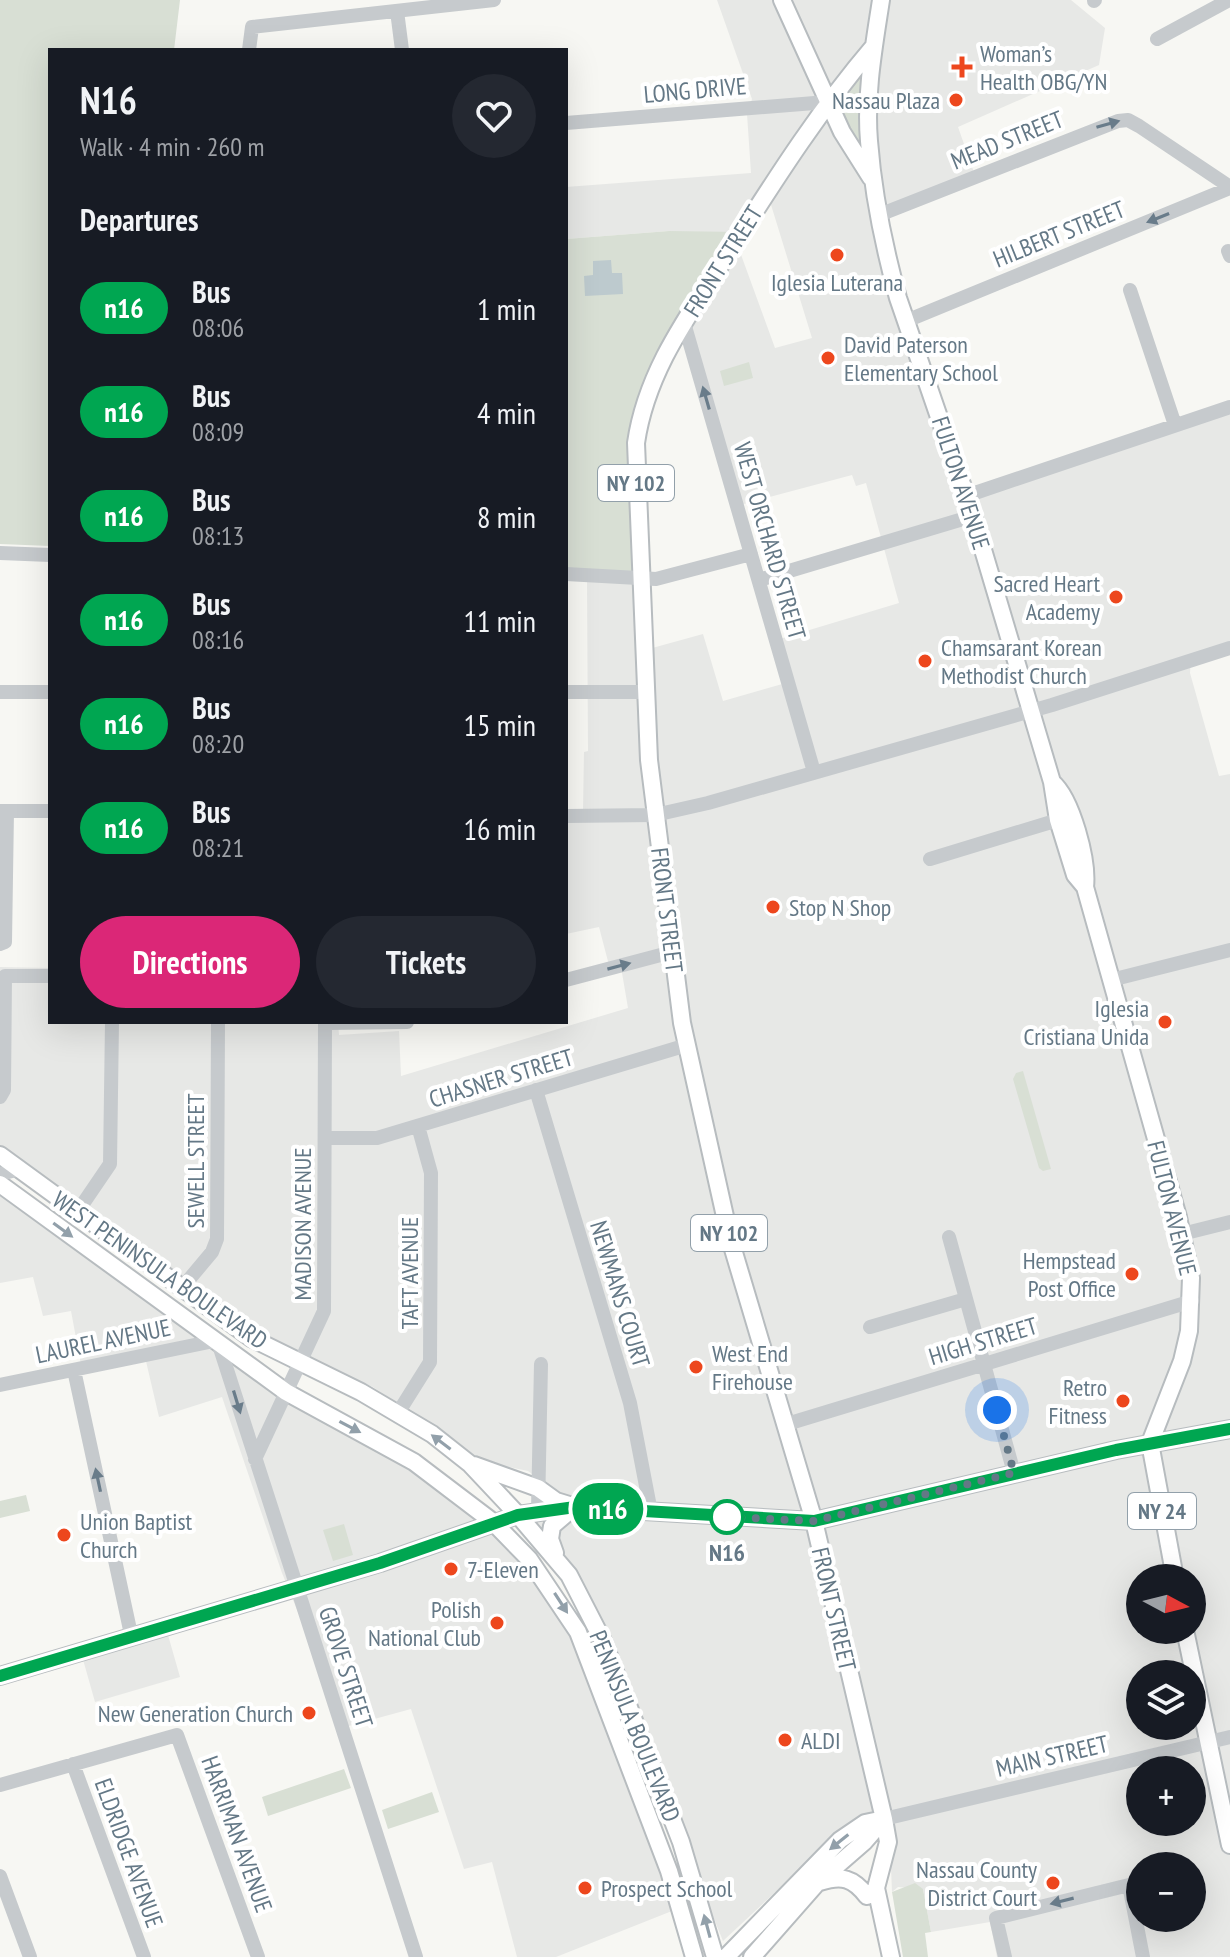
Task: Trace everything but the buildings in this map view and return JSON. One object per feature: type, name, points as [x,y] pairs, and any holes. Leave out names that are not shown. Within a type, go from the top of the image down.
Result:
[{"type":"main road","points":[[782,0],[827,102],[874,182]]},
{"type":"main road","name":"FULTON AVENUE","points":[[881,0],[868,114],[879,215],[906,321],[973,516],[1031,711],[1052,782],[1058,820],[1075,875],[1085,887]]},
{"type":"main road","name":"FRONT STREET","points":[[874,46],[827,102],[661,360],[640,413],[636,443],[639,577],[655,815],[687,1045],[730,1239],[814,1521],[884,1819],[888,1842],[876,1888],[891,1957]]},
{"type":"main road","name":"FULTON AVENUE","points":[[1052,782],[1063,792],[1087,870],[1085,887],[1182,1234],[1192,1301],[1182,1361],[1150,1443]]},
{"type":"main road","name":"WEST PENINSULA BOULEVARD","points":[[0,1155],[251,1338],[398,1413],[470,1464],[518,1515]]},
{"type":"main road","name":"WEST PENINSULA BOULEVARD","points":[[0,1184],[286,1392],[414,1462],[493,1522]]},
{"type":"main road","points":[[0,1676],[132,1639],[538,1510],[575,1507],[814,1521],[1014,1473],[1230,1429]]},
{"type":"main road","name":"NY 24","points":[[1150,1443],[1172,1564]]},
{"type":"main road","points":[[470,1464],[538,1488],[556,1501],[575,1507]]},
{"type":"main road","points":[[569,1575],[552,1547],[551,1531],[555,1521],[575,1507]]},
{"type":"main road","name":"PENINSULA BOULEVARD","points":[[518,1515],[569,1575],[604,1643],[679,1836],[715,1957]]},
{"type":"main road","name":"PENINSULA BOULEVARD","points":[[493,1522],[548,1584],[578,1632],[669,1871],[694,1957]]},
{"type":"main road","points":[[1188,1644],[1230,1845]]},
{"type":"main road","points":[[752,1957],[818,1882],[864,1842],[884,1819]]},
{"type":"main road","points":[[726,1957],[840,1840],[865,1823],[884,1819]]},
{"type":"main road","name":"FRONT STREET","points":[[880,1957],[867,1896],[874,1850],[884,1819]]},
{"type":"main road","points":[[818,1882],[836,1877],[849,1879],[867,1896]]},
{"type":"street","points":[[249,48],[252,27],[494,0]]},
{"type":"street","points":[[1157,39],[1229,0]]},
{"type":"street","points":[[397,11],[402,48]]},
{"type":"street","name":"LONG DRIVE","points":[[568,123],[827,102]]},
{"type":"street","name":"MEAD STREET","points":[[879,215],[1118,121],[1128,120],[1230,187]]},
{"type":"street","name":"HILBERT STREET","points":[[906,321],[1230,187]]},
{"type":"street","points":[[1130,290],[1175,425]]},
{"type":"street","name":"WEST ORCHARD STREET","points":[[684,323],[814,772]]},
{"type":"street","points":[[966,496],[1230,407]]},
{"type":"street","points":[[759,580],[973,516]]},
{"type":"street","points":[[0,553],[48,555]]},
{"type":"street","points":[[568,574],[656,579],[751,554]]},
{"type":"street","points":[[568,816],[655,815],[1031,711],[1230,648]]},
{"type":"street","points":[[0,692],[48,692]]},
{"type":"street","points":[[568,692],[645,692]]},
{"type":"street","points":[[3,943],[3,811],[48,811]]},
{"type":"street","points":[[930,859],[1058,820]]},
{"type":"street","points":[[1111,980],[1230,950]]},
{"type":"street","points":[[568,979],[672,952]]},
{"type":"street","points":[[0,1097],[4,1090],[5,976],[48,976]]},
{"type":"street","points":[[78,1211],[110,1164],[112,1024]]},
{"type":"street","name":"SEWELL STREET","points":[[181,1289],[212,1252],[217,1239],[218,1024]]},
{"type":"street","name":"MADISON AVENUE","points":[[255,1459],[324,1311],[325,1024]]},
{"type":"street","name":"CHASNER STREET","points":[[325,1138],[377,1138],[687,1045]]},
{"type":"street","name":"NEWMANS COURT","points":[[536,1090],[630,1403],[651,1512]]},
{"type":"street","name":"TAFT AVENUE","points":[[398,1413],[430,1362],[431,1173],[418,1126]]},
{"type":"street","points":[[0,1174],[20,1169]]},
{"type":"street","points":[[1182,1234],[1230,1222]]},
{"type":"street","points":[[949,1237],[1014,1473]]},
{"type":"street","points":[[870,1327],[966,1299]]},
{"type":"street","name":"HIGH STREET","points":[[787,1424],[1192,1301]]},
{"type":"street","name":"LAUREL AVENUE","points":[[0,1385],[217,1343]]},
{"type":"street","name":"GROVE STREET","points":[[217,1343],[416,1957]]},
{"type":"street","points":[[538,1510],[541,1364]]},
{"type":"street","points":[[74,1370],[132,1639]]},
{"type":"street","name":"HARRIMAN AVENUE","points":[[73,1764],[177,1735],[258,1957]]},
{"type":"street","name":"MAIN STREET","points":[[884,1819],[1230,1737]]},
{"type":"street","points":[[0,1785],[73,1764]]},
{"type":"street","name":"ELDRIDGE AVENUE","points":[[73,1764],[144,1957]]},
{"type":"street","points":[[0,1876],[30,1957]]},
{"type":"street","points":[[1005,1957],[996,1918],[1129,1885],[1143,1957]]},
{"type":"shaded area","points":[[0,0],[180,0],[174,48],[48,48],[48,546],[0,544]]},
{"type":"shaded area","points":[[717,0],[1071,0],[1105,28],[1099,65],[958,127],[976,178],[880,216],[963,496],[1230,409],[1230,644],[1191,657],[1190,673],[1219,776],[1230,774],[1230,1957],[997,1957],[990,1922],[931,1932],[923,1889],[898,1887],[892,1892],[890,1843],[879,1811],[831,1840],[723,1941],[597,1628],[533,1522],[575,1505],[528,1471],[485,1462],[373,1387],[253,1333],[0,1145],[0,967],[48,968],[48,1024],[338,1024],[339,1035],[399,1031],[401,1076],[628,1008],[621,967],[610,969],[599,927],[568,934],[568,814],[583,814],[584,752],[588,751],[587,574],[636,575],[645,650],[703,634],[723,701],[786,683],[773,641],[899,603],[866,483],[856,486],[852,475],[740,505],[700,368],[669,231],[568,239],[568,187],[751,173],[747,114],[752,99]],"holes":[[[768,195],[812,338],[775,348],[736,241]]]},
{"type":"shaded area","points":[[866,65],[865,157],[833,104]]},
{"type":"shaded area","points":[[669,231],[741,232],[647,381],[636,575],[568,573],[568,239]]},
{"type":"shaded area","points":[[611,260],[612,273],[622,273],[623,294],[585,296],[584,276],[593,275],[593,261]]},
{"type":"shaded area","points":[[749,362],[753,378],[724,386],[720,371]]},
{"type":"shaded area","points":[[1023,1071],[1051,1169],[1043,1171],[1039,1168],[1013,1079],[1016,1073]]},
{"type":"shaded area","points":[[0,1188],[219,1347],[430,1476],[494,1527],[562,1608],[677,1909],[556,1957],[517,1957],[492,1862],[464,1869],[411,1709],[345,1727],[282,1573],[222,1397],[159,1417],[145,1357],[82,1370],[71,1311],[43,1316],[33,1277],[0,1283]]},
{"type":"shaded area","points":[[26,1495],[30,1511],[0,1518],[0,1501]]},
{"type":"shaded area","points":[[344,1524],[353,1555],[333,1561],[323,1530]]},
{"type":"shaded area","points":[[166,1628],[180,1677],[95,1702],[82,1656]]},
{"type":"shaded area","points":[[344,1769],[351,1788],[268,1816],[262,1797]]},
{"type":"shaded area","points":[[432,1792],[439,1812],[388,1829],[382,1810]]},
{"type":"shaded area","points":[[915,1883],[923,1889],[931,1932],[925,1933],[928,1957],[903,1957],[892,1892]]},
{"type":"bus line","name":"n16","points":[[0,1676],[380,1563],[493,1522],[538,1510],[575,1507],[814,1521],[1116,1450],[1230,1429]]},
{"type":"place","name":"Woman’s Health OBG/YN","points":[[962,67]]},
{"type":"place","name":"Nassau Plaza","points":[[956,100]]},
{"type":"place","name":"Iglesia Luterana","points":[[837,255]]},
{"type":"place","name":"David Paterson Elementary School","points":[[828,358]]},
{"type":"place","name":"Sacred Heart Academy","points":[[1116,597]]},
{"type":"place","name":"Chamsarant Korean Methodist Church","points":[[925,661]]},
{"type":"place","name":"Stop N Shop","points":[[773,907]]},
{"type":"place","name":"Iglesia Cristiana Unida","points":[[1165,1022]]},
{"type":"place","name":"Hempstead Post Office","points":[[1132,1274]]},
{"type":"place","name":"West End Firehouse","points":[[696,1367]]},
{"type":"place","name":"Retro Fitness","points":[[1123,1401]]},
{"type":"place","name":"N16","points":[[727,1517]]},
{"type":"place","name":"Union Baptist Church","points":[[64,1535]]},
{"type":"place","name":"7-Eleven","points":[[451,1569]]},
{"type":"place","name":"Polish National Club","points":[[497,1623]]},
{"type":"place","name":"New Generation Church","points":[[309,1713]]},
{"type":"place","name":"ALDI","points":[[785,1740]]},
{"type":"place","name":"Nassau County District Court","points":[[1053,1883]]},
{"type":"place","name":"Prospect School","points":[[585,1888]]},
{"type":"route","points":[[727,1517],[814,1521],[1014,1473],[997,1410]]}]
